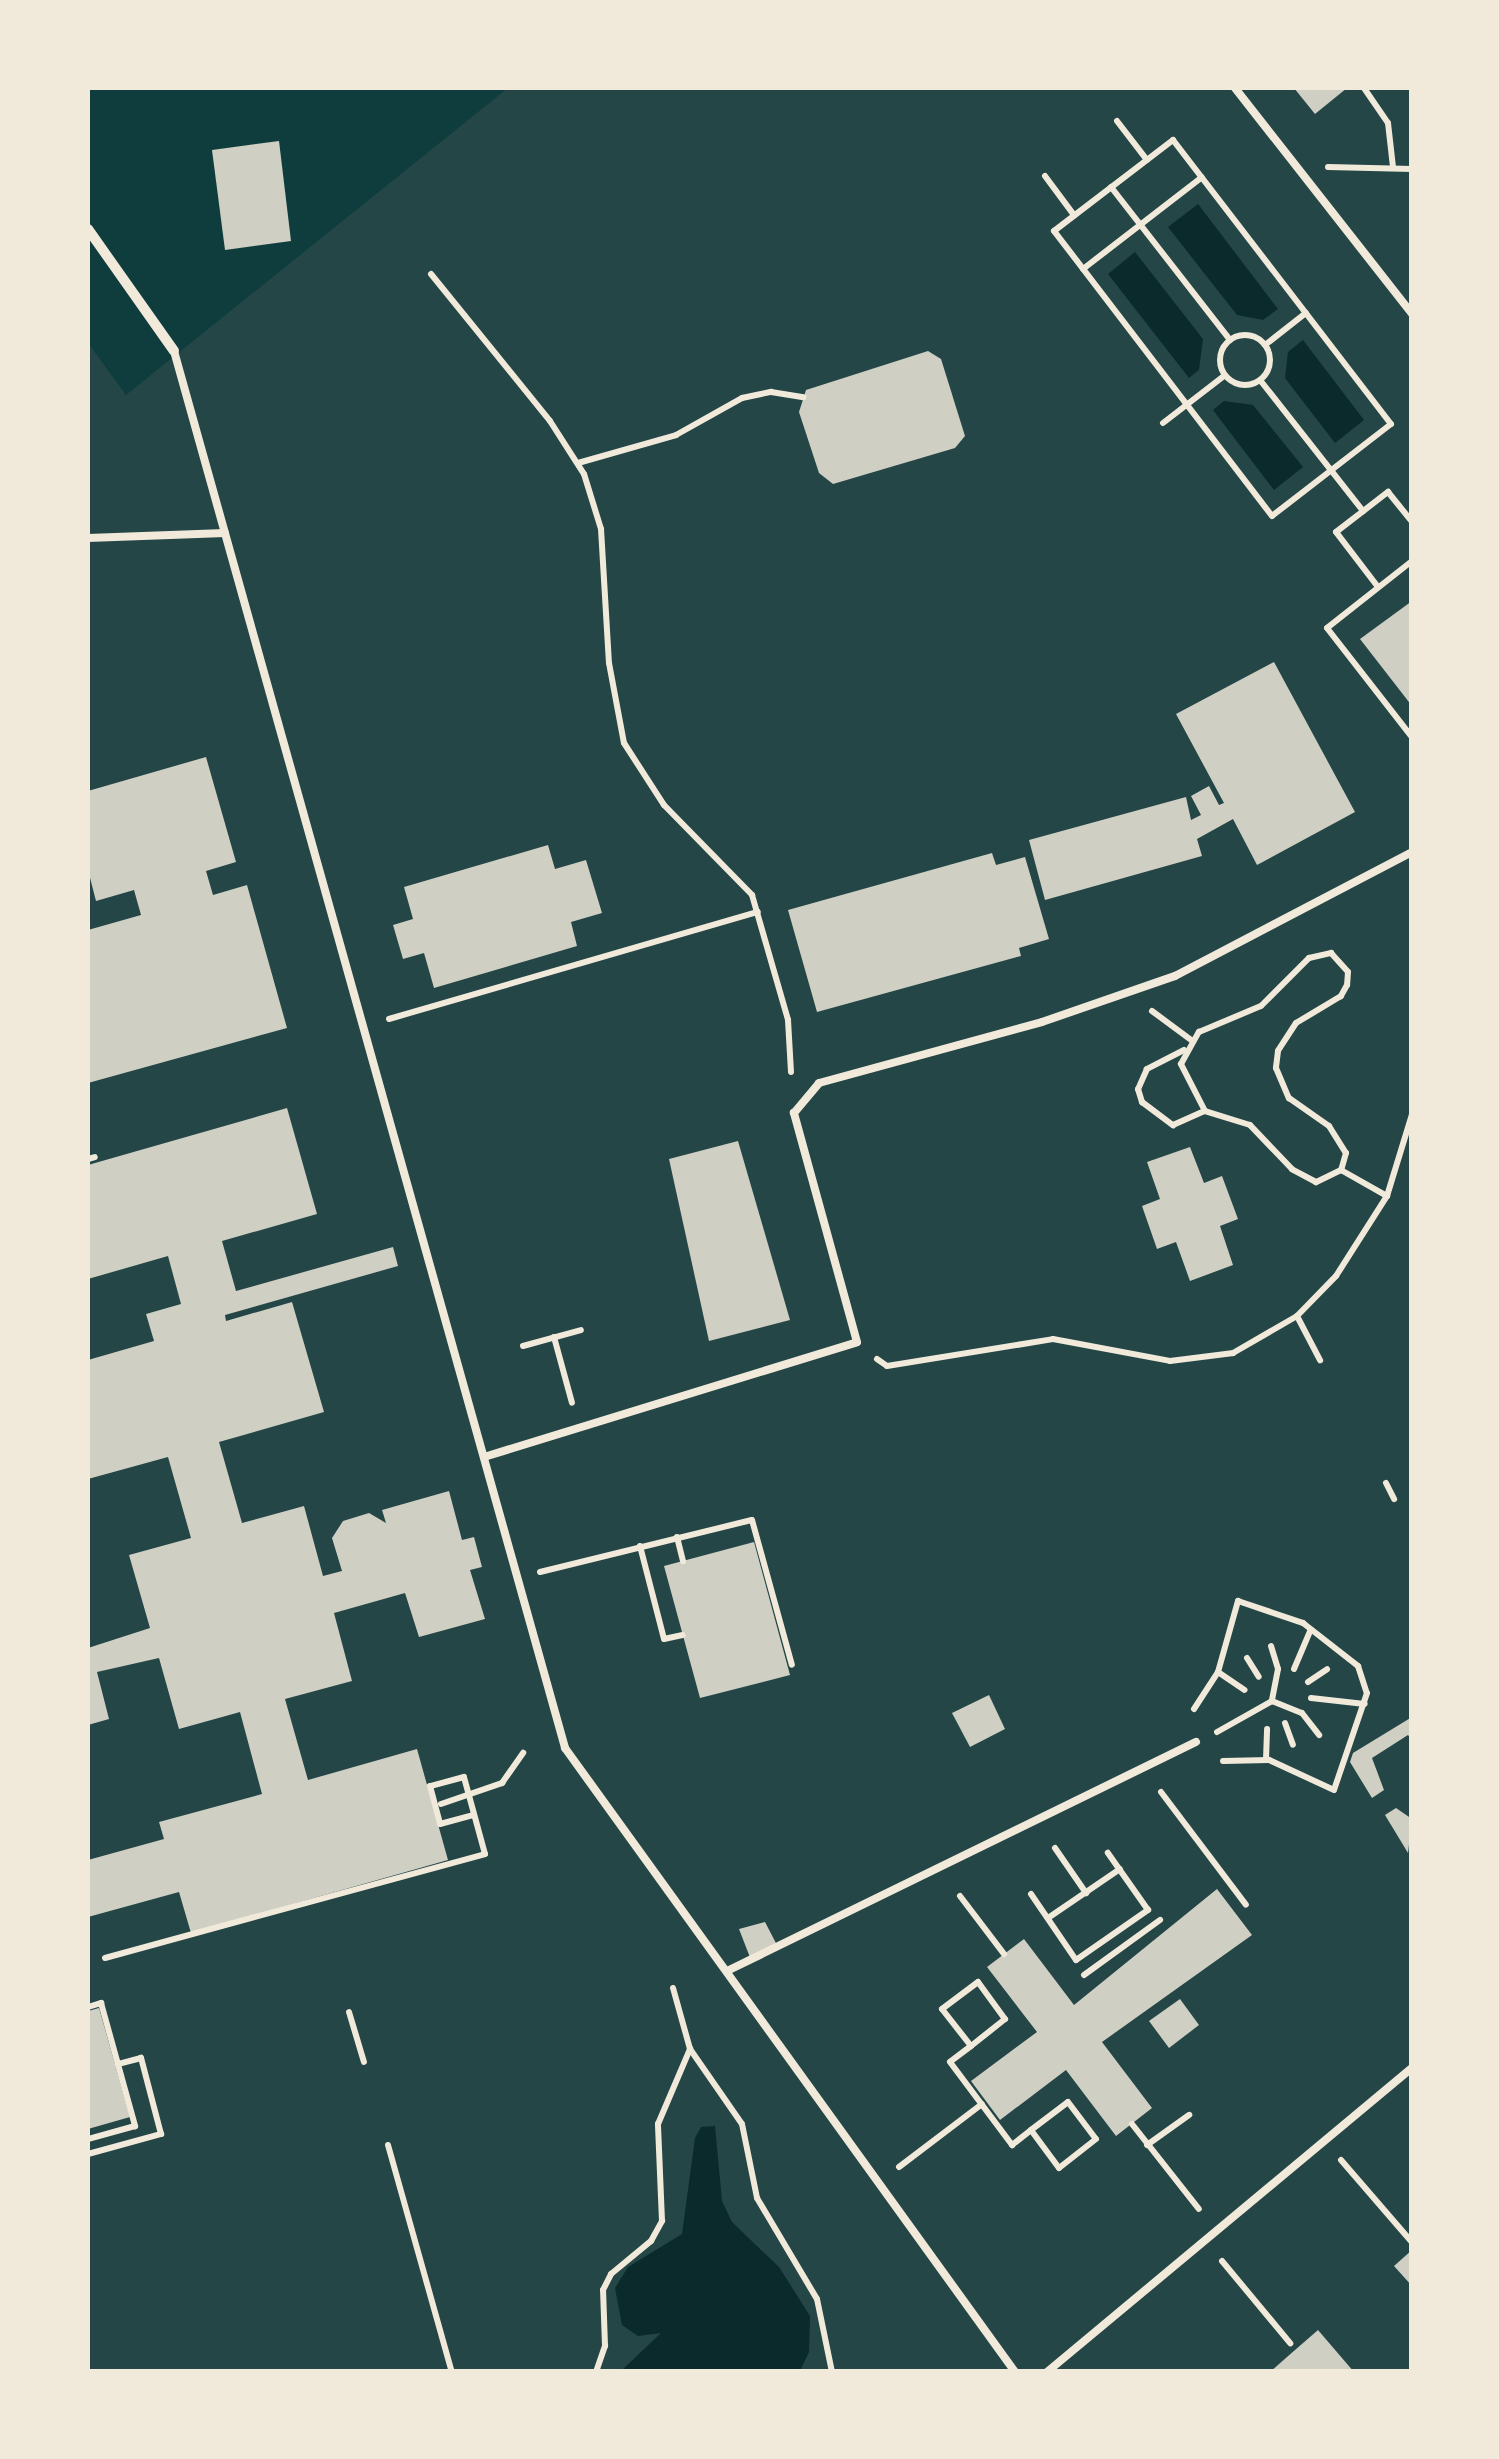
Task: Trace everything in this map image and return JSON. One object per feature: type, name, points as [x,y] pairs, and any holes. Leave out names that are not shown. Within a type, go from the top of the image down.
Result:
[{"type":"street","points":[[88,229],[174,351]]},
{"type":"lane","points":[[1235,88],[1412,314]]},
{"type":"lane","points":[[174,351],[564,1748],[1015,2372]]},
{"type":"lane","points":[[88,538],[225,533]]},
{"type":"lane","points":[[484,1457],[857,1342],[794,1113],[818,1082],[1176,976],[1412,852]]},
{"type":"lane","points":[[727,1972],[1196,1742]]},
{"type":"lane","points":[[1046,2372],[1412,2068]]},
{"type":"path","points":[[1364,88],[1388,124],[1393,166]]},
{"type":"path","points":[[1117,121],[1147,160]]},
{"type":"path","points":[[1174,140],[1202,177],[1391,424],[1272,516],[1054,231],[1174,140]]},
{"type":"path","points":[[1302,174],[1338,165],[1412,169]]},
{"type":"path","points":[[1045,176],[1074,216]]},
{"type":"path","points":[[1084,270],[1202,177]]},
{"type":"path","points":[[1111,187],[1230,340]]},
{"type":"path","points":[[431,274],[578,463],[601,529],[611,677],[624,743],[642,777],[752,896],[788,1020],[794,1113]]},
{"type":"path","points":[[1265,344],[1306,313]]},
{"type":"path","points":[[1230,340],[1251,336],[1265,344]]},
{"type":"path","points":[[1230,340],[1220,361],[1225,375],[1238,384],[1260,380],[1269,367],[1265,344]]},
{"type":"path","points":[[1163,423],[1225,375]]},
{"type":"path","points":[[1260,380],[1363,512]]},
{"type":"path","points":[[578,463],[676,434],[742,398],[772,392],[804,397]]},
{"type":"path","points":[[1378,587],[1336,532],[1388,492],[1412,522]]},
{"type":"path","points":[[1412,561],[1326,628],[1412,736]]},
{"type":"path","points":[[363,1026],[758,912]]},
{"type":"path","points":[[1332,954],[1340,960],[1348,972],[1341,996],[1296,1022],[1278,1051],[1276,1068],[1289,1098],[1340,1141],[1346,1152],[1340,1170],[1324,1181],[1306,1180],[1258,1130],[1205,1112],[1173,1125],[1142,1102],[1138,1089],[1147,1069],[1184,1050],[1191,1040],[1212,1023],[1273,998],[1309,958],[1332,954]]},
{"type":"path","points":[[1126,993],[1191,1040]]},
{"type":"path","points":[[1184,1050],[1184,1076],[1205,1112]]},
{"type":"path","points":[[857,1342],[886,1366],[1053,1339],[1170,1361],[1205,1360],[1270,1336],[1297,1316],[1336,1276],[1388,1196],[1412,1114]]},
{"type":"path","points":[[1340,1170],[1388,1196]]},
{"type":"path","points":[[1297,1316],[1320,1360]]},
{"type":"path","points":[[524,1346],[581,1330]]},
{"type":"path","points":[[554,1337],[579,1428]]},
{"type":"path","points":[[1386,1483],[1394,1498]]},
{"type":"path","points":[[517,1578],[752,1520],[792,1665]]},
{"type":"path","points":[[678,1537],[683,1561]]},
{"type":"path","points":[[640,1546],[664,1639],[683,1635]]},
{"type":"path","points":[[1194,1709],[1218,1672],[1235,1602],[1311,1629],[1358,1666],[1367,1684],[1365,1704],[1332,1791],[1266,1760],[1224,1761]]},
{"type":"path","points":[[1294,1669],[1311,1629]]},
{"type":"path","points":[[1272,1646],[1278,1669],[1272,1701]]},
{"type":"path","points":[[1247,1658],[1259,1677]]},
{"type":"path","points":[[1308,1682],[1327,1669]]},
{"type":"path","points":[[1218,1672],[1245,1690]]},
{"type":"path","points":[[1311,1698],[1365,1704]]},
{"type":"path","points":[[1272,1701],[1302,1713],[1319,1734]]},
{"type":"path","points":[[1209,1736],[1272,1701]]},
{"type":"path","points":[[1284,1724],[1294,1745]]},
{"type":"path","points":[[1266,1760],[1267,1729]]},
{"type":"path","points":[[436,1806],[502,1783],[523,1753]]},
{"type":"path","points":[[105,1958],[485,1854],[464,1777],[430,1786],[440,1824],[474,1815]]},
{"type":"path","points":[[1161,1792],[1246,1905]]},
{"type":"path","points":[[1054,1848],[1086,1893]]},
{"type":"path","points":[[1030,1894],[1076,1960],[1148,1910],[1108,1853]]},
{"type":"path","points":[[1048,1918],[1120,1869]]},
{"type":"path","points":[[960,1896],[1004,1954]]},
{"type":"path","points":[[1084,1975],[1160,1920]]},
{"type":"path","points":[[1112,1935],[1121,1948]]},
{"type":"path","points":[[971,2046],[942,2009],[978,1982],[1005,2019],[971,2046],[950,2062],[1012,2145],[1031,2130],[1068,2102],[1096,2139],[1059,2168],[1031,2130]]},
{"type":"path","points":[[673,1988],[690,2049],[742,2124],[757,2198],[828,2327],[832,2372]]},
{"type":"path","points":[[88,2007],[101,2003],[135,2126],[88,2139]]},
{"type":"path","points":[[349,2012],[364,2062]]},
{"type":"path","points":[[596,2372],[605,2346],[604,2290],[610,2274],[651,2241],[662,2221],[658,2124],[690,2049]]},
{"type":"path","points":[[88,2154],[161,2134],[141,2058],[117,2065]]},
{"type":"path","points":[[878,2182],[982,2104]]},
{"type":"path","points":[[1147,2145],[1189,2115]]},
{"type":"path","points":[[1132,2124],[1216,2230]]},
{"type":"path","points":[[388,2145],[452,2372]]},
{"type":"path","points":[[1341,2160],[1411,2241]]},
{"type":"path","points":[[1222,2261],[1290,2343]]},
{"type":"shaded area","points":[[508,88],[1411,88],[1411,2371],[88,2371],[88,343],[126,395]]},
{"type":"shaded area","points":[[1198,204],[1278,309],[1263,320],[1237,315],[1168,227]]},
{"type":"shaded area","points":[[1135,252],[1203,339],[1199,370],[1189,378],[1108,274]]},
{"type":"shaded area","points":[[1303,340],[1364,420],[1335,443],[1285,378],[1288,352]]},
{"type":"shaded area","points":[[1224,401],[1253,405],[1303,467],[1274,490],[1213,410]]},
{"type":"shaded area","points":[[715,2126],[722,2201],[732,2222],[779,2267],[810,2316],[809,2352],[800,2371],[621,2371],[661,2333],[638,2336],[622,2325],[615,2288],[628,2267],[682,2234],[695,2138],[701,2127]]},
{"type":"building","points":[[1294,88],[1347,88],[1315,114]]},
{"type":"building","points":[[279,141],[291,241],[225,250],[212,150]]},
{"type":"building","points":[[928,351],[941,359],[965,436],[955,448],[833,484],[819,473],[799,412],[806,390]]},
{"type":"building","points":[[1412,601],[1412,706],[1360,639]]},
{"type":"building","points":[[1274,662],[1355,812],[1257,865],[1233,819],[1197,839],[1202,856],[1045,900],[1029,840],[1186,797],[1191,820],[1201,815],[1191,796],[1209,786],[1219,805],[1224,803],[1176,714]]},
{"type":"building","points":[[206,757],[236,862],[206,871],[213,895],[247,885],[287,1028],[88,1083],[88,930],[141,915],[134,890],[96,901],[88,870],[88,791]]},
{"type":"building","points":[[548,845],[555,869],[586,860],[602,913],[571,922],[577,946],[434,988],[424,953],[403,959],[393,925],[413,919],[404,887]]},
{"type":"building","points":[[992,853],[996,865],[1025,857],[1049,939],[1019,948],[1021,956],[817,1012],[788,910]]},
{"type":"building","points":[[287,1108],[317,1214],[222,1241],[236,1291],[393,1247],[398,1266],[225,1315],[226,1321],[292,1302],[324,1412],[219,1442],[242,1523],[304,1506],[323,1576],[342,1571],[332,1538],[343,1521],[369,1513],[386,1523],[382,1510],[449,1491],[462,1540],[474,1537],[482,1567],[470,1570],[485,1619],[419,1637],[405,1593],[334,1613],[352,1681],[285,1699],[308,1780],[417,1749],[448,1860],[191,1933],[179,1892],[88,1917],[88,1860],[164,1839],[159,1822],[262,1794],[240,1712],[179,1729],[159,1658],[97,1672],[109,1719],[88,1725],[88,1648],[150,1628],[129,1555],[191,1538],[168,1457],[88,1479],[88,1360],[154,1341],[146,1314],[181,1304],[168,1256],[88,1279],[88,1165]]},
{"type":"building","points":[[738,1141],[790,1320],[709,1341],[669,1159]]},
{"type":"building","points":[[1190,1147],[1204,1183],[1222,1176],[1238,1219],[1220,1226],[1233,1265],[1190,1281],[1176,1242],[1157,1249],[1142,1206],[1160,1199],[1147,1162]]},
{"type":"building","points":[[754,1542],[790,1675],[700,1698],[664,1566]]},
{"type":"building","points":[[989,1695],[1005,1729],[970,1747],[952,1713]]},
{"type":"building","points":[[1412,1717],[1412,1740],[1408,1735],[1372,1758],[1384,1790],[1372,1798],[1350,1762],[1353,1753]]},
{"type":"building","points":[[1396,1808],[1412,1819],[1408,1853],[1385,1815]]},
{"type":"building","points":[[1217,1889],[1252,1935],[1102,2042],[1152,2108],[1116,2136],[1066,2070],[1000,2120],[971,2081],[1037,2032],[987,1967],[1024,1939],[1074,2005]]},
{"type":"building","points":[[765,1922],[778,1947],[751,1960],[739,1929]]},
{"type":"building","points":[[1180,1999],[1199,2025],[1169,2048],[1149,2021]]},
{"type":"building","points":[[99,2008],[130,2117],[88,2129],[88,2011]]},
{"type":"building","points":[[1412,2250],[1412,2286],[1394,2266]]},
{"type":"building","points":[[1318,2330],[1354,2372],[1270,2372],[1287,2357]]}]
